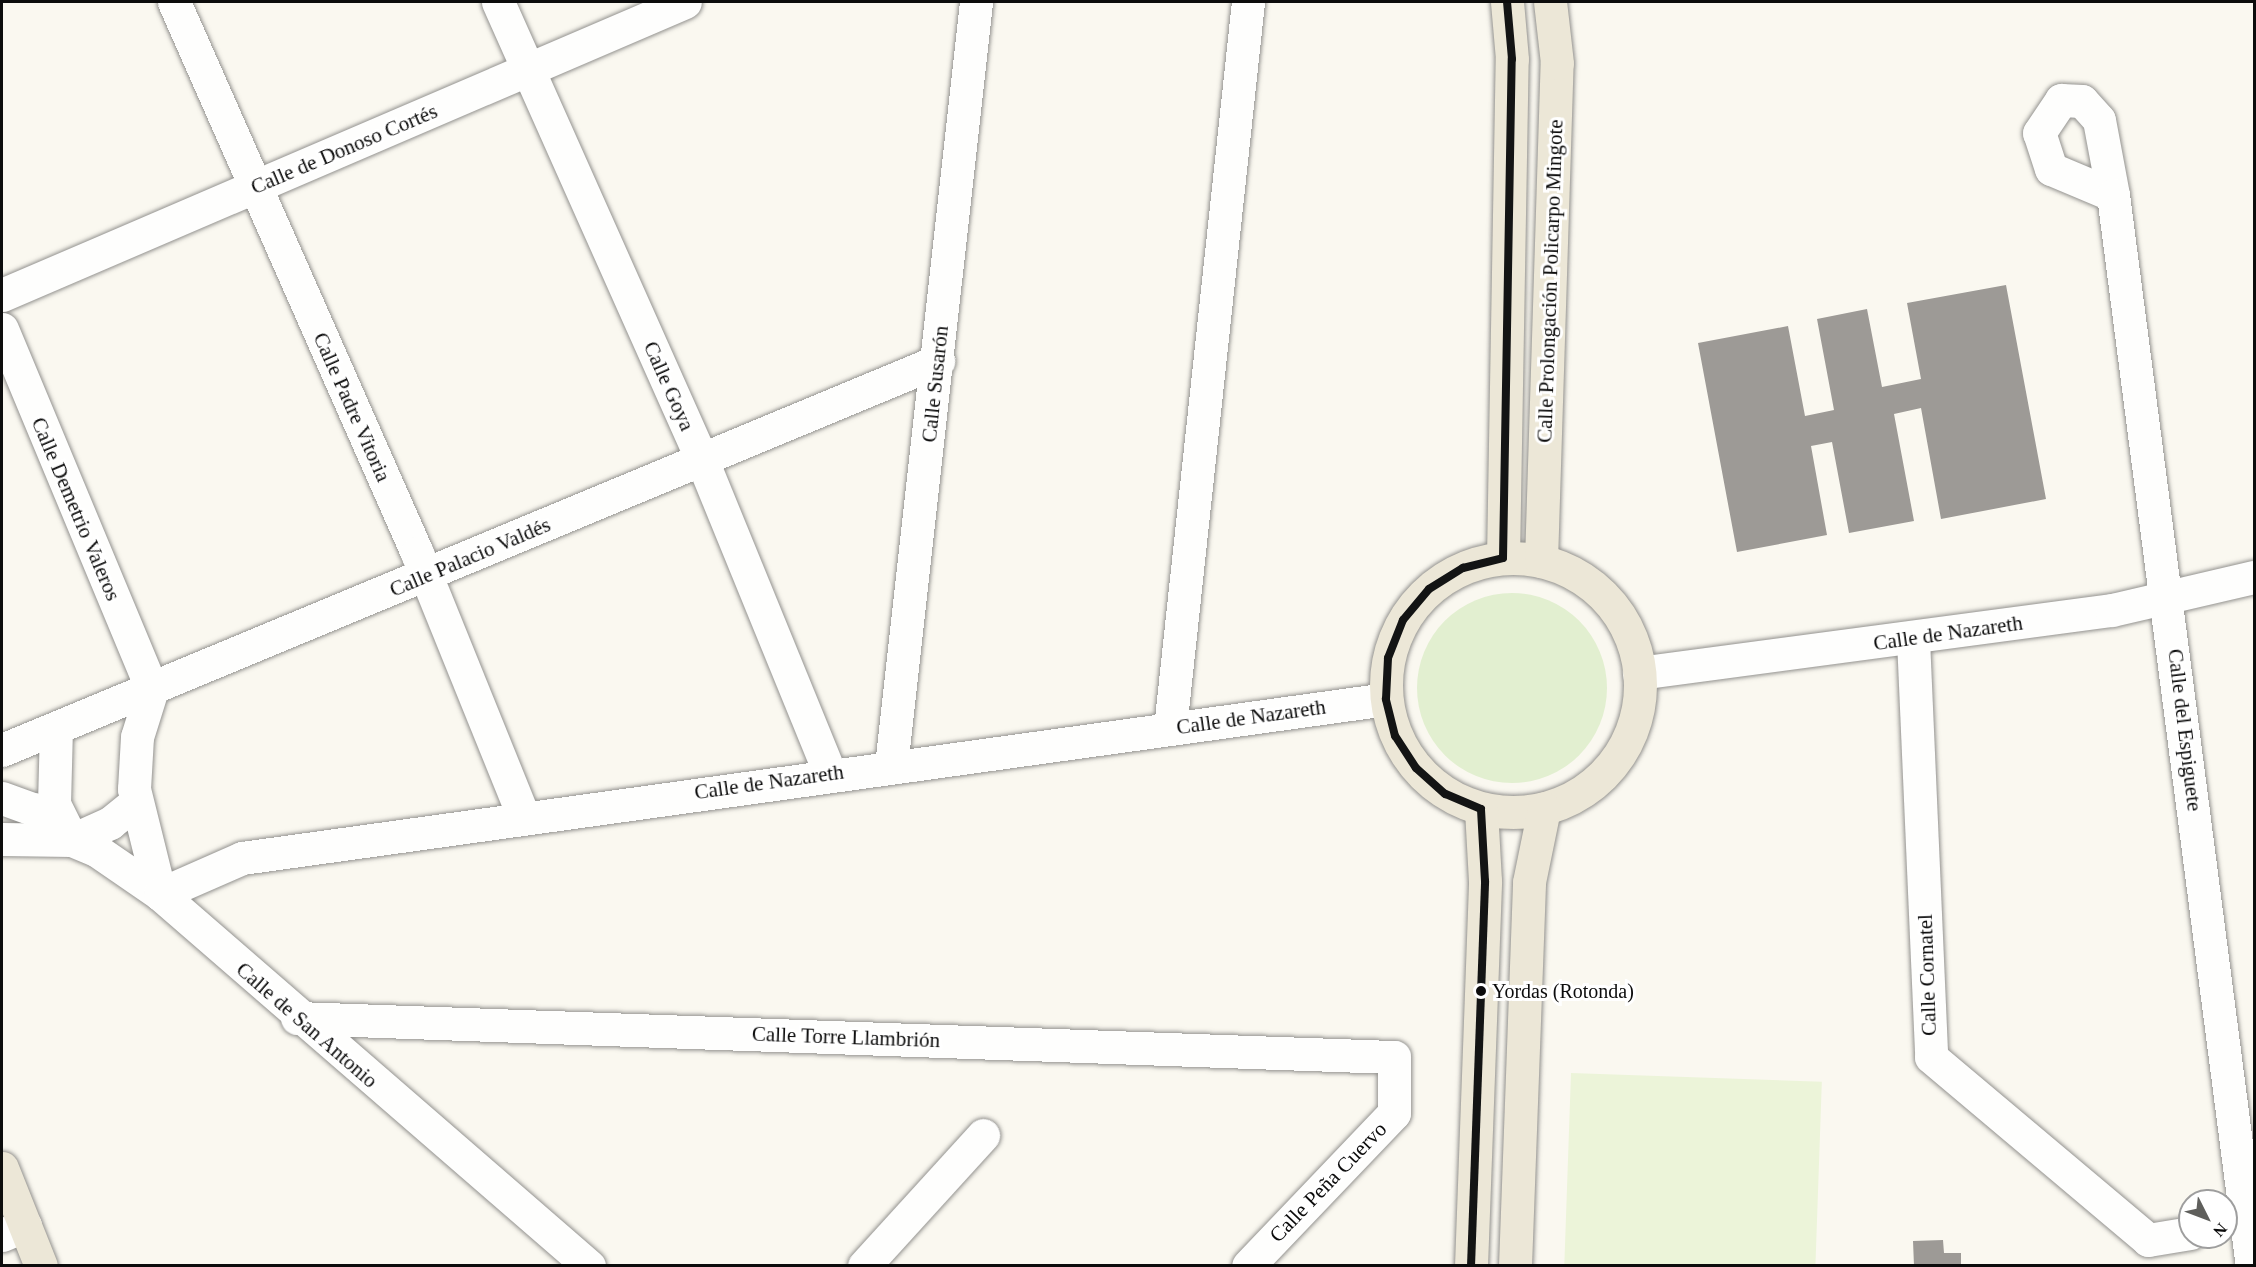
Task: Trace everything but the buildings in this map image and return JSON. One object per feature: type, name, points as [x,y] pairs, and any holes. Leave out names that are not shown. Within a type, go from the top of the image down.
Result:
[{"type":"main road","name":"Calle Prolongación Policarpo Mingote","points":[[1503,558],[1512,58],[1507,2]]},
{"type":"main road","name":"Calle Prolongación Policarpo Mingote","points":[[1541,561],[1557,63],[1550,2]]},
{"type":"main road","points":[[1503,558],[1541,561],[1571,572],[1599,591],[1620,616],[1639,673],[1638,707],[1616,760],[1571,798],[1544,809],[1512,813],[1481,808],[1445,794],[1416,768],[1395,736],[1386,699],[1388,658],[1403,620],[1429,589],[1464,568],[1503,558]]},
{"type":"main road","points":[[1471,1266],[1485,881],[1481,808]]},
{"type":"main road","points":[[1515,1266],[1529,882],[1544,809]]},
{"type":"main road","points":[[2,1168],[13,1230],[41,1266]]},
{"type":"street","name":"Calle Padre Vitoria","points":[[174,2],[254,188],[427,576],[523,816]]},
{"type":"street","name":"Calle Goya","points":[[498,2],[702,460],[830,774]]},
{"type":"street","name":"Calle de Donoso Cortés","points":[[2,295],[685,2]]},
{"type":"street","name":"Calle Susarón","points":[[891,766],[938,361],[976,2]]},
{"type":"street","points":[[1170,728],[1248,2]]},
{"type":"street","name":"Calle del Espiguete","points":[[2113,195],[2169,597],[2232,1189]]},
{"type":"street","name":"Calle Demetrio Valeros","points":[[2,329],[152,689]]},
{"type":"street","name":"Calle Palacio Valdés","points":[[2,750],[427,576],[938,361]]},
{"type":"street","name":"Calle de Nazareth","points":[[1639,673],[1913,639],[2169,597],[2254,577]]},
{"type":"street","name":"Calle Cornatel","points":[[1913,639],[1931,1057],[2148,1240],[2178,1235]]},
{"type":"street","points":[[152,689],[137,736],[136,802],[160,894]]},
{"type":"street","name":"Calle de Nazareth","points":[[160,894],[242,858],[523,816],[1386,699]]},
{"type":"street","points":[[56,728],[54,804],[72,840]]},
{"type":"street","points":[[2,798],[33,809],[72,840]]},
{"type":"street","points":[[72,840],[110,823],[136,802]]},
{"type":"street","name":"Calle de San Antonio","points":[[2,838],[72,840],[96,850],[160,894],[297,1018],[589,1266]]},
{"type":"street","name":"Calle Torre Llambrión","points":[[297,1018],[1395,1057]]},
{"type":"street","name":"Calle Peña Cuervo","points":[[1248,1266],[1394,1113],[1395,1057]]},
{"type":"street","points":[[864,1266],[983,1135]]},
{"type":"street","name":"Calle del Espiguete","points":[[2238,1231],[2252,1266]]},
{"type":"green space","points":[[1503,593],[1521,593],[1557,604],[1572,614],[1586,628],[1603,660],[1607,688],[1603,716],[1596,733],[1586,748],[1572,762],[1540,779],[1521,783],[1503,783],[1467,772],[1452,762],[1438,748],[1421,716],[1417,697],[1417,679],[1428,643],[1438,628],[1452,614],[1484,597]]},
{"type":"green space","points":[[1571,1073],[1822,1082],[1815,1266],[1564,1265]]},
{"type":"transit line","points":[[1471,1266],[1485,881],[1481,809],[1445,794],[1416,768],[1395,736],[1386,699],[1388,658],[1403,620],[1429,589],[1463,568],[1503,558],[1512,59],[1507,2]]},
{"type":"place","name":"Yordas (Rotonda)","points":[[1481,991]]}]
